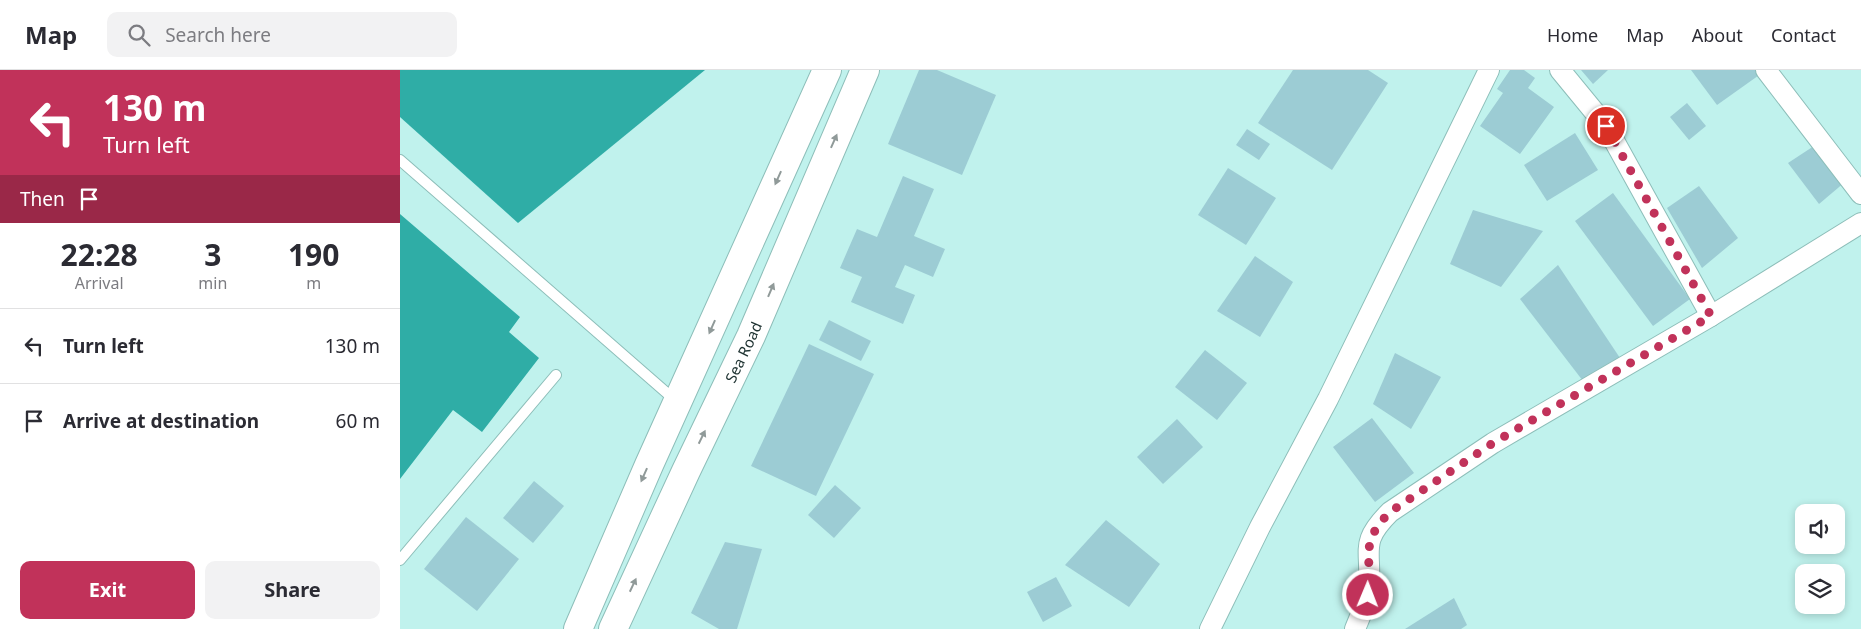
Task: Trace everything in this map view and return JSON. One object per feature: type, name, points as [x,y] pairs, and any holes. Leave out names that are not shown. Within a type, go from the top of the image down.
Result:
[{"type":"highway","points":[[578,629],[633,501],[827,70]]},
{"type":"highway","name":"Sea Road","points":[[613,629],[751,336],[865,70]]},
{"type":"street","points":[[1210,629],[1328,399],[1489,70]]},
{"type":"street","points":[[1560,70],[1606,126],[1711,316]]},
{"type":"street","points":[[1766,70],[1861,194]]},
{"type":"street","points":[[1354,629],[1368,595],[1368,545],[1379,524],[1390,512],[1493,443],[1711,316],[1861,223]]},
{"type":"lane","points":[[400,160],[678,403]]},
{"type":"lane","points":[[400,560],[556,375]]},
{"type":"water","points":[[400,70],[705,70],[518,223],[400,117]]},
{"type":"water","points":[[400,214],[520,317],[509,332],[539,358],[482,432],[453,410],[400,479]]},
{"type":"building","points":[[919,70],[937,70],[996,95],[962,175],[888,144]]},
{"type":"building","points":[[1293,70],[1368,70],[1388,83],[1332,170],[1258,123]]},
{"type":"building","points":[[1510,70],[1524,70],[1535,78],[1528,88],[1554,107],[1520,154],[1480,126],[1503,93],[1497,89]]},
{"type":"building","points":[[1581,70],[1608,70],[1593,84]]},
{"type":"building","points":[[1691,70],[1761,70],[1762,73],[1717,105]]},
{"type":"building","points":[[1687,103],[1706,126],[1689,140],[1670,117]]},
{"type":"building","points":[[1247,129],[1270,144],[1259,160],[1236,145]]},
{"type":"building","points":[[1575,133],[1598,170],[1547,201],[1524,165]]},
{"type":"building","points":[[1817,144],[1845,182],[1819,204],[1788,163]]},
{"type":"building","points":[[1228,168],[1276,198],[1246,245],[1198,215]]},
{"type":"building","points":[[903,176],[934,189],[914,236],[945,249],[933,277],[905,265],[895,287],[915,295],[903,324],[851,302],[862,277],[840,268],[857,229],[877,237]]},
{"type":"building","points":[[1699,186],[1738,238],[1702,268],[1667,208]]},
{"type":"building","points":[[1613,193],[1690,299],[1653,326],[1575,221]]},
{"type":"building","points":[[1473,210],[1543,231],[1501,287],[1450,264]]},
{"type":"building","points":[[1255,256],[1293,282],[1260,337],[1217,311]]},
{"type":"building","points":[[1558,265],[1622,361],[1583,381],[1520,299]]},
{"type":"building","points":[[829,320],[871,341],[861,361],[819,340]]},
{"type":"building","points":[[809,344],[874,374],[816,496],[751,466]]},
{"type":"building","points":[[1205,350],[1247,383],[1217,420],[1175,387]]},
{"type":"building","points":[[1395,353],[1441,377],[1411,429],[1373,404]]},
{"type":"building","points":[[1372,418],[1414,473],[1375,502],[1333,447]]},
{"type":"building","points":[[1177,419],[1203,447],[1163,484],[1137,457]]},
{"type":"building","points":[[534,481],[564,506],[533,543],[503,518]]},
{"type":"building","points":[[835,485],[861,508],[834,538],[808,515]]},
{"type":"building","points":[[466,517],[519,559],[477,611],[424,569]]},
{"type":"building","points":[[1106,520],[1160,564],[1129,607],[1065,565]]},
{"type":"building","points":[[725,542],[762,549],[737,629],[719,629],[691,613]]},
{"type":"building","points":[[1056,577],[1072,606],[1043,622],[1027,592]]},
{"type":"building","points":[[1454,598],[1467,625],[1461,629],[1405,629]]},
{"type":"route","points":[[1368,595],[1370,583],[1368,545],[1379,524],[1390,512],[1493,443],[1711,316],[1606,126]]}]
